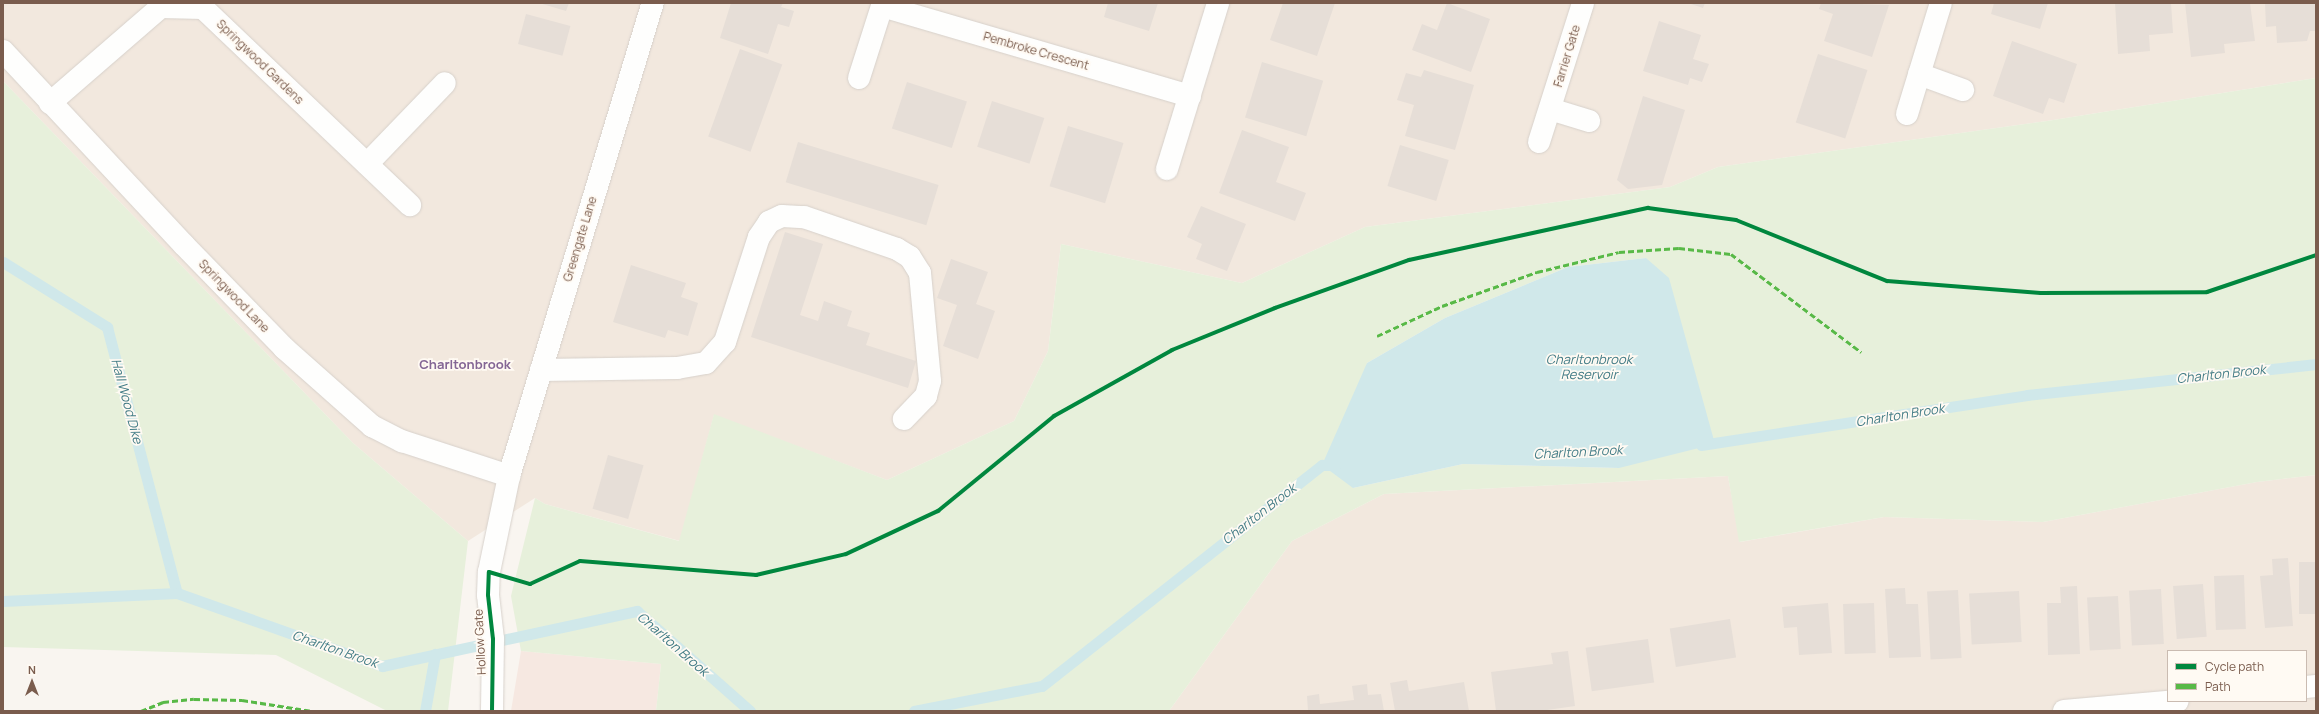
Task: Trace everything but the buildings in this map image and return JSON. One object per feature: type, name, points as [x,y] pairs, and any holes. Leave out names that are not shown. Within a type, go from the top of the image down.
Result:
[{"type":"street","name":"Greengate Lane","points":[[509,476],[653,3]]},
{"type":"street","points":[[1167,169],[1218,3]]},
{"type":"street","name":"Farrier Gate","points":[[1539,142],[1583,3]]},
{"type":"street","points":[[1907,114],[1941,3]]},
{"type":"street","name":"Pembroke Crescent","points":[[859,78],[883,4],[1190,96]]},
{"type":"street","name":"Springwood Gardens","points":[[50,103],[161,7],[203,8],[410,205]]},
{"type":"street","name":"Springwood Lane","points":[[3,51],[50,103],[284,348],[372,426],[402,441],[509,476]]},
{"type":"street","points":[[1919,74],[1963,90]]},
{"type":"street","points":[[367,164],[445,83]]},
{"type":"street","points":[[1550,109],[1589,121]]},
{"type":"street","points":[[541,370],[677,368],[706,363],[725,342],[762,232],[769,222],[782,216],[804,217],[897,249],[910,257],[920,273],[930,381],[926,396],[904,419]]},
{"type":"street","name":"Hollow Gate","points":[[492,706],[493,639],[488,595],[489,572],[509,476]]},
{"type":"street","points":[[2064,711],[2167,702]]},
{"type":"shaded area","points":[[3,3],[2316,3],[2316,78],[2047,121],[1718,167],[1670,187],[1365,227],[1242,283],[1061,244],[1048,351],[1014,421],[887,480],[714,415],[680,541],[545,504],[535,498],[468,541],[353,443],[3,81]]},
{"type":"shaded area","points":[[2316,475],[2316,711],[1169,711],[1292,541],[1384,494],[1728,476],[1740,542],[1884,517],[2043,522],[2257,482]]},
{"type":"shaded area","points":[[521,651],[661,664],[656,711],[511,711]]},
{"type":"green space","points":[[2316,78],[2316,475],[2257,482],[2043,522],[1884,517],[1739,542],[1728,476],[1384,494],[1292,541],[1169,711],[656,711],[661,664],[521,651],[511,596],[535,498],[545,504],[679,541],[714,414],[887,480],[1014,421],[1048,351],[1061,244],[1242,283],[1365,227],[1670,187],[1718,167],[2047,121]],"holes":[[[1646,258],[1619,468],[1463,464],[1353,488],[1367,363],[1445,318],[1568,267]]]},
{"type":"green space","points":[[3,81],[353,443],[468,541],[448,711],[387,711],[276,655],[3,647]]},
{"type":"water","name":"Charltonbrook Reservoir","points":[[1646,258],[1669,278],[1715,444],[1619,468],[1463,464],[1353,488],[1322,465],[1367,363],[1445,318],[1568,267]]},
{"type":"waterway","name":"Hall Wood Dike","points":[[3,262],[107,327],[177,593]]},
{"type":"waterway","name":"Charlton Brook","points":[[1701,445],[2027,395],[2316,364]]},
{"type":"waterway","name":"Charlton Brook","points":[[914,711],[1042,686],[1322,465],[1336,465]]},
{"type":"waterway","name":"Charlton Brook","points":[[3,601],[177,593],[382,666],[637,611],[750,711]]},
{"type":"waterway","points":[[425,711],[435,654]]},
{"type":"marked path","points":[[1377,336],[1442,306],[1537,272],[1619,252],[1679,248],[1731,254],[1861,352]]},
{"type":"marked path","points":[[141,711],[163,702],[194,699],[242,700],[312,711]]},
{"type":"cycle path","points":[[492,711],[493,639],[488,595],[489,572],[530,584],[580,561],[756,575],[846,554],[938,511],[1054,416],[1172,350],[1275,308],[1409,260],[1648,208],[1736,220],[1887,281],[2041,293],[2207,292],[2316,255]]},
{"type":"district","name":"Charltonbrook","points":[[465,364]]}]
